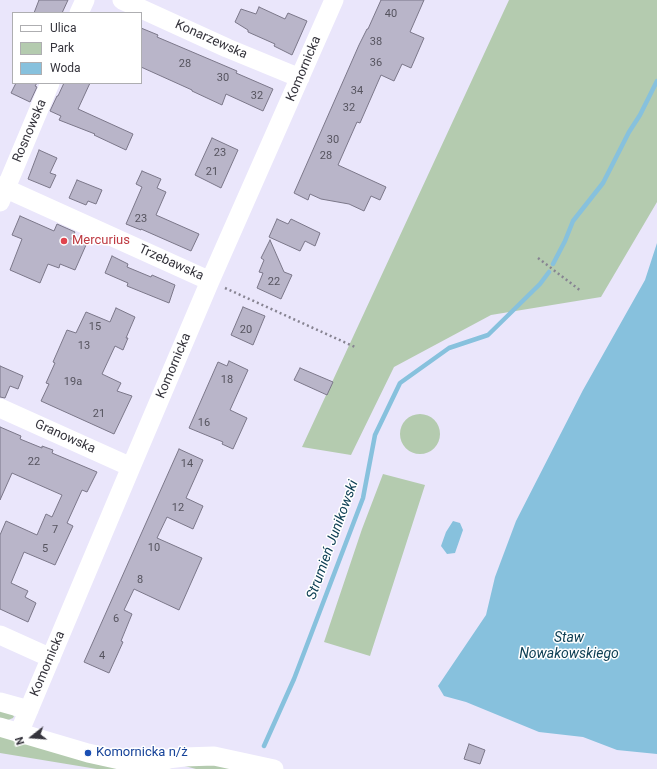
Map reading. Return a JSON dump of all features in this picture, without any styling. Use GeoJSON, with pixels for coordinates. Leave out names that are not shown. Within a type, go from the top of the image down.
{"type":"FeatureCollection","features":[{"type":"Feature","properties":{"kind":"street"},"geometry":{"type":"LineString","coordinates":[[80,12],[85,0]]}},
{"type":"Feature","properties":{"kind":"street","name":"Konarzewska"},"geometry":{"type":"LineString","coordinates":[[122,0],[227,48],[300,78]]}},
{"type":"Feature","properties":{"kind":"street","name":"Komornicka"},"geometry":{"type":"LineString","coordinates":[[19,733],[210,281],[334,0]]}},
{"type":"Feature","properties":{"kind":"street","name":"Rosnowska"},"geometry":{"type":"LineString","coordinates":[[2,192],[50,84]]}},
{"type":"Feature","properties":{"kind":"street","name":"Trzebawska"},"geometry":{"type":"LineString","coordinates":[[2,192],[210,281]]}},
{"type":"Feature","properties":{"kind":"street","name":"Granowska"},"geometry":{"type":"LineString","coordinates":[[0,408],[131,467]]}},
{"type":"Feature","properties":{"kind":"street"},"geometry":{"type":"LineString","coordinates":[[0,634],[51,658]]}},
{"type":"Feature","properties":{"kind":"street"},"geometry":{"type":"LineString","coordinates":[[0,702],[29,710]]}},
{"type":"Feature","properties":{"kind":"street"},"geometry":{"type":"LineString","coordinates":[[0,728],[88,752],[161,769]]}},
{"type":"Feature","properties":{"kind":"street"},"geometry":{"type":"LineString","coordinates":[[133,762],[155,761],[184,756],[214,756],[274,769]]}},
{"type":"Feature","properties":{"kind":"path"},"geometry":{"type":"LineString","coordinates":[[538,258],[581,291]]}},
{"type":"Feature","properties":{"kind":"path"},"geometry":{"type":"LineString","coordinates":[[210,281],[355,347]]}},
{"type":"Feature","properties":{"kind":"green space"},"geometry":{"type":"Polygon","coordinates":[[[509,0],[657,0],[657,202],[601,297],[491,315],[394,367],[351,455],[302,447],[509,0]]]}},
{"type":"Feature","properties":{"kind":"green space"},"geometry":{"type":"Polygon","coordinates":[[[420,414],[428,416],[434,420],[438,426],[440,434],[438,442],[434,448],[428,452],[420,454],[412,452],[406,448],[402,442],[400,434],[402,426],[406,420],[412,416],[420,414]]]}},
{"type":"Feature","properties":{"kind":"green space"},"geometry":{"type":"Polygon","coordinates":[[[383,474],[425,485],[370,656],[324,642],[362,529],[383,474]]]}},
{"type":"Feature","properties":{"kind":"green space"},"geometry":{"type":"Polygon","coordinates":[[[0,706],[14,716],[13,718],[8,720],[0,719],[0,706]]]}},
{"type":"Feature","properties":{"kind":"green space"},"geometry":{"type":"Polygon","coordinates":[[[0,735],[122,769],[97,769],[0,753],[0,735]]]}},
{"type":"Feature","properties":{"kind":"green space"},"geometry":{"type":"Polygon","coordinates":[[[181,762],[255,769],[196,769],[181,765],[181,762]]]}},
{"type":"Feature","properties":{"kind":"water","name":"Staw Nowakowskiego"},"geometry":{"type":"Polygon","coordinates":[[[657,243],[657,754],[617,750],[583,737],[539,732],[466,702],[444,696],[438,686],[486,615],[495,577],[516,521],[583,390],[645,280],[657,243]]]}},
{"type":"Feature","properties":{"kind":"water"},"geometry":{"type":"Polygon","coordinates":[[[453,521],[460,523],[463,530],[455,553],[447,554],[441,546],[446,532],[453,521]]]}},
{"type":"Feature","properties":{"kind":"building"},"geometry":{"type":"Polygon","coordinates":[[[39,0],[68,0],[62,12],[34,12],[39,0]]]}},
{"type":"Feature","properties":{"kind":"building"},"geometry":{"type":"Polygon","coordinates":[[[381,0],[424,0],[410,32],[424,38],[411,68],[402,64],[394,81],[381,75],[360,123],[357,122],[338,165],[386,187],[380,200],[371,196],[364,211],[349,204],[321,199],[310,194],[308,200],[294,193],[359,45],[381,0]]]}},
{"type":"Feature","properties":{"kind":"building"},"geometry":{"type":"Polygon","coordinates":[[[259,7],[285,19],[288,13],[307,21],[292,55],[274,46],[275,44],[248,32],[248,30],[235,22],[241,9],[256,14],[259,7]]]}},
{"type":"Feature","properties":{"kind":"building"},"geometry":{"type":"Polygon","coordinates":[[[142,28],[158,35],[157,37],[237,71],[236,73],[273,89],[263,111],[226,94],[222,105],[142,67],[142,28]]]}},
{"type":"Feature","properties":{"kind":"building"},"geometry":{"type":"Polygon","coordinates":[[[16,84],[36,84],[35,86],[37,87],[30,102],[11,93],[16,84]]]}},
{"type":"Feature","properties":{"kind":"building"},"geometry":{"type":"Polygon","coordinates":[[[64,84],[90,84],[78,109],[133,134],[126,150],[94,135],[95,134],[59,120],[61,116],[50,111],[64,84]]]}},
{"type":"Feature","properties":{"kind":"building"},"geometry":{"type":"Polygon","coordinates":[[[212,138],[238,150],[221,188],[195,175],[212,138]]]}},
{"type":"Feature","properties":{"kind":"building"},"geometry":{"type":"Polygon","coordinates":[[[39,150],[57,158],[50,173],[56,175],[50,188],[28,179],[39,150]]]}},
{"type":"Feature","properties":{"kind":"building"},"geometry":{"type":"Polygon","coordinates":[[[142,171],[161,179],[157,188],[166,192],[156,215],[199,234],[191,251],[126,224],[142,187],[136,184],[142,171]]]}},
{"type":"Feature","properties":{"kind":"building"},"geometry":{"type":"Polygon","coordinates":[[[77,180],[102,190],[96,204],[88,201],[86,205],[69,198],[77,180]]]}},
{"type":"Feature","properties":{"kind":"building"},"geometry":{"type":"Polygon","coordinates":[[[20,216],[54,231],[57,224],[75,232],[71,239],[86,245],[75,270],[60,264],[59,268],[48,264],[40,283],[10,270],[22,239],[12,235],[20,216]]]}},
{"type":"Feature","properties":{"kind":"building"},"geometry":{"type":"Polygon","coordinates":[[[277,219],[288,224],[291,219],[320,233],[315,246],[305,241],[300,251],[269,237],[277,219]]]}},
{"type":"Feature","properties":{"kind":"building"},"geometry":{"type":"Polygon","coordinates":[[[270,240],[284,272],[292,275],[281,299],[257,288],[263,273],[259,272],[264,260],[261,258],[270,240]]]}},
{"type":"Feature","properties":{"kind":"building"},"geometry":{"type":"Polygon","coordinates":[[[112,256],[128,264],[127,267],[151,277],[152,275],[175,285],[169,303],[127,286],[128,283],[105,273],[112,256]]]}},
{"type":"Feature","properties":{"kind":"building"},"geometry":{"type":"Polygon","coordinates":[[[243,307],[265,316],[253,345],[231,335],[243,307]]]}},
{"type":"Feature","properties":{"kind":"building"},"geometry":{"type":"Polygon","coordinates":[[[116,308],[135,317],[126,338],[128,338],[123,350],[115,346],[102,374],[121,383],[117,391],[132,396],[114,434],[41,401],[49,384],[46,383],[55,363],[53,362],[67,330],[76,333],[86,312],[110,322],[116,308]]]}},
{"type":"Feature","properties":{"kind":"building"},"geometry":{"type":"Polygon","coordinates":[[[229,361],[248,370],[230,410],[247,418],[233,449],[222,444],[223,442],[189,428],[218,362],[227,366],[229,361]]]}},
{"type":"Feature","properties":{"kind":"building"},"geometry":{"type":"Polygon","coordinates":[[[0,366],[23,376],[18,389],[10,386],[5,398],[0,397],[0,366]]]}},
{"type":"Feature","properties":{"kind":"building"},"geometry":{"type":"Polygon","coordinates":[[[300,368],[333,382],[327,395],[294,380],[300,368]]]}},
{"type":"Feature","properties":{"kind":"building"},"geometry":{"type":"Polygon","coordinates":[[[0,427],[21,436],[20,439],[42,448],[42,446],[53,450],[52,453],[97,472],[87,492],[82,490],[67,523],[73,526],[55,565],[24,552],[11,583],[28,591],[25,597],[36,603],[28,622],[0,609],[0,535],[6,521],[37,535],[46,514],[52,517],[62,495],[12,473],[0,500],[0,427]]]}},
{"type":"Feature","properties":{"kind":"building"},"geometry":{"type":"Polygon","coordinates":[[[179,449],[203,460],[186,498],[203,506],[193,529],[167,517],[157,538],[202,558],[179,610],[134,589],[124,610],[132,614],[121,641],[123,642],[109,673],[84,662],[179,449]]]}},
{"type":"Feature","properties":{"kind":"building"},"geometry":{"type":"Polygon","coordinates":[[[469,744],[485,750],[480,764],[464,759],[469,744]]]}},
{"type":"Feature","properties":{"kind":"waterway","name":"Strumień Junikowski"},"geometry":{"type":"LineString","coordinates":[[553,264],[573,221],[603,183],[657,81]]}},
{"type":"Feature","properties":{"kind":"waterway","name":"Strumień Junikowski"},"geometry":{"type":"LineString","coordinates":[[264,746],[294,679],[363,498],[375,435],[400,383],[449,348],[488,335],[540,284],[549,272]]}},
{"type":"Feature","properties":{"kind":"place","name":"Mercurius"},"geometry":{"type":"Point","coordinates":[64,241]}},
{"type":"Feature","properties":{"kind":"place","name":"Komornicka n/ż"},"geometry":{"type":"Point","coordinates":[88,753]}}]}
